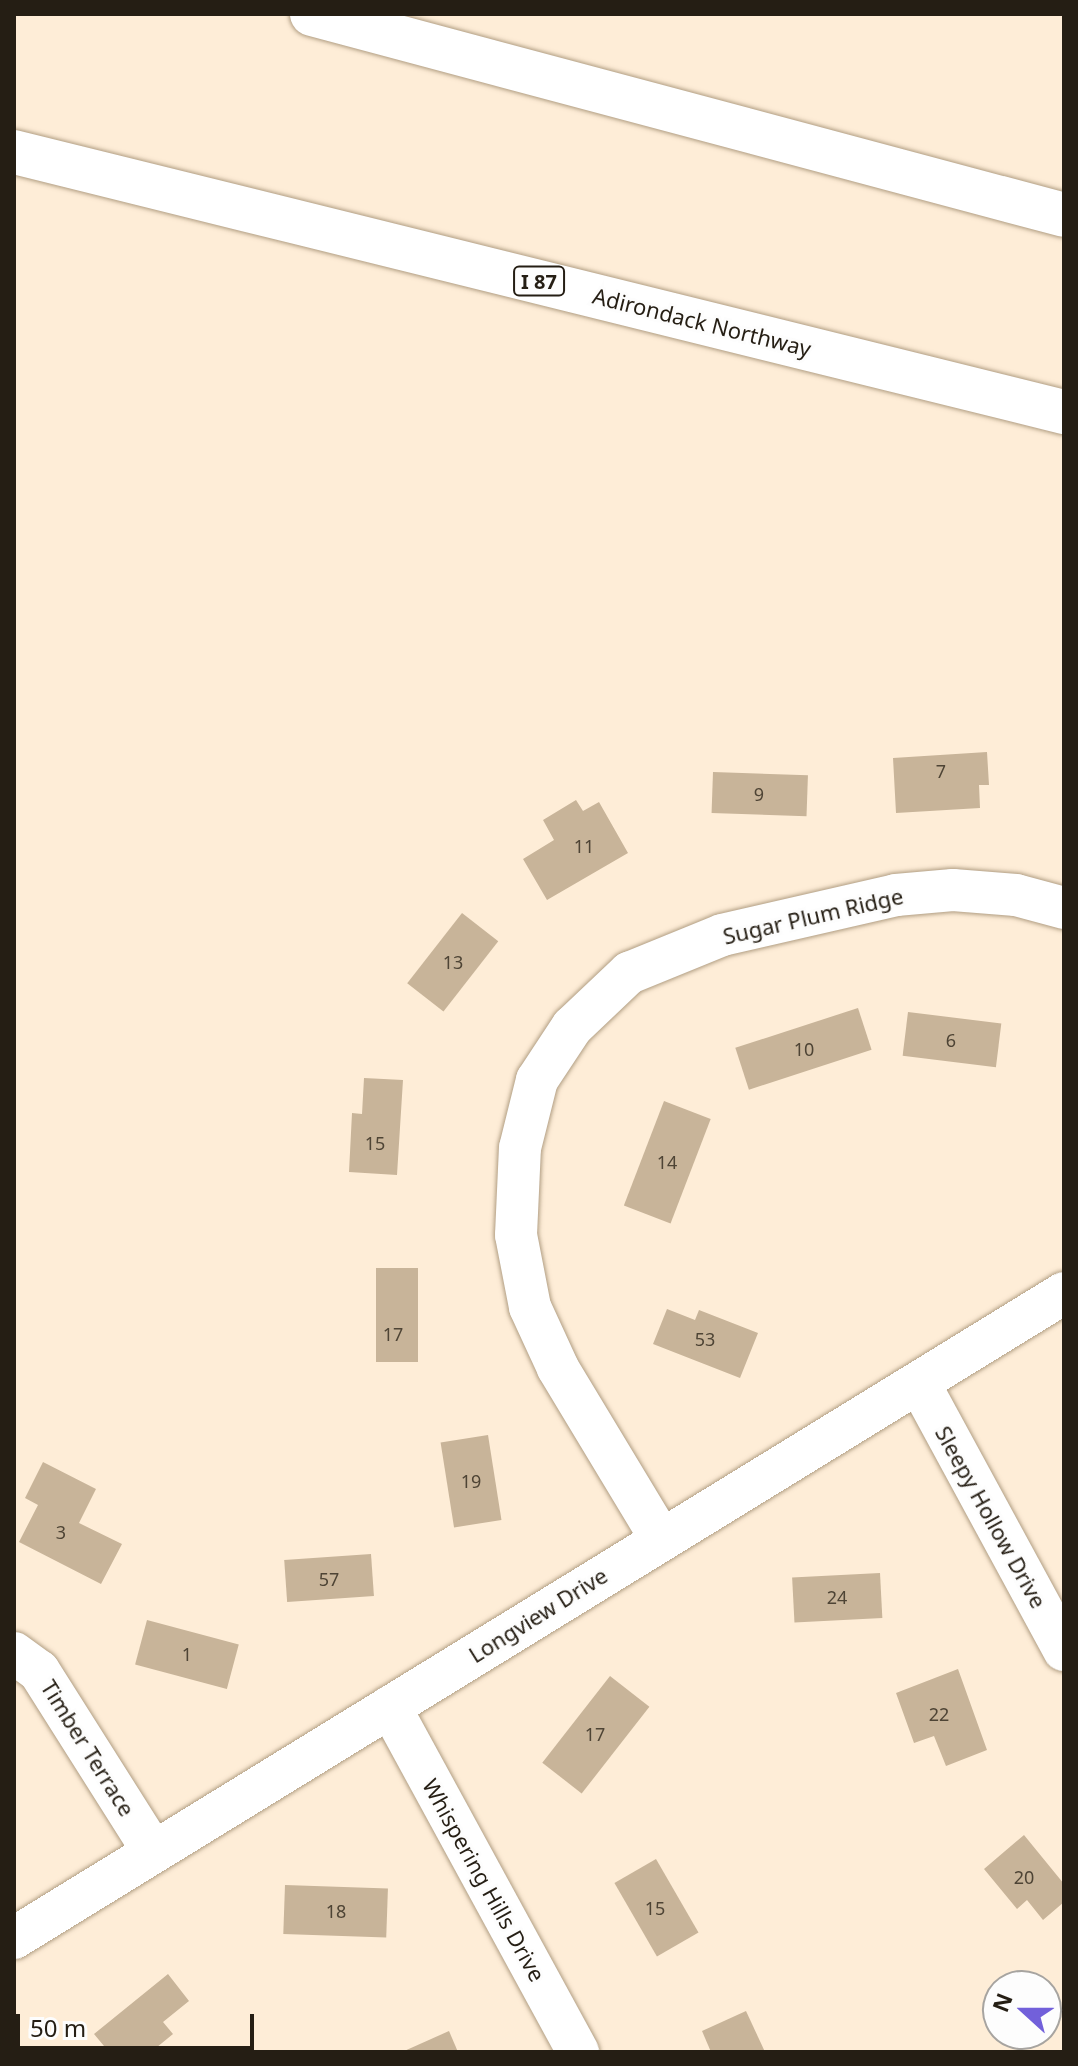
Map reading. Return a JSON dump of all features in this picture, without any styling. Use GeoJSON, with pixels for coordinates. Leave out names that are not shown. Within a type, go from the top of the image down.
{"type":"FeatureCollection","features":[{"type":"Feature","properties":{"kind":"highway"},"geometry":{"type":"LineString","coordinates":[[312,14],[1064,215]]}},
{"type":"Feature","properties":{"kind":"highway","name":"Adirondack Northway"},"geometry":{"type":"LineString","coordinates":[[14,152],[1064,412]]}},
{"type":"Feature","properties":{"kind":"street","name":"Sugar Plum Ridge"},"geometry":{"type":"LineString","coordinates":[[661,1539],[558,1368],[530,1307],[516,1235],[520,1148],[537,1080],[572,1027],[629,973],[722,935],[896,895],[953,890],[1016,895],[1064,908]]}},
{"type":"Feature","properties":{"kind":"street","name":"Longview Drive"},"geometry":{"type":"LineString","coordinates":[[14,1938],[1064,1293]]}},
{"type":"Feature","properties":{"kind":"street","name":"Sleepy Hollow Drive"},"geometry":{"type":"LineString","coordinates":[[919,1383],[1064,1650]]}},
{"type":"Feature","properties":{"kind":"street","name":"Timber Terrace"},"geometry":{"type":"LineString","coordinates":[[14,1653],[39,1671],[153,1851]]}},
{"type":"Feature","properties":{"kind":"street","name":"Whispering Hills Drive"},"geometry":{"type":"LineString","coordinates":[[390,1707],[578,2052]]}},
{"type":"Feature","properties":{"kind":"building"},"geometry":{"type":"Polygon","coordinates":[[[987,752],[989,785],[979,785],[980,808],[896,813],[893,758],[987,752]]]}},
{"type":"Feature","properties":{"kind":"building"},"geometry":{"type":"Polygon","coordinates":[[[713,772],[808,775],[807,816],[712,813],[713,772]]]}},
{"type":"Feature","properties":{"kind":"building"},"geometry":{"type":"Polygon","coordinates":[[[576,800],[583,811],[599,802],[628,853],[547,900],[523,859],[554,840],[543,820],[576,800]]]}},
{"type":"Feature","properties":{"kind":"building"},"geometry":{"type":"Polygon","coordinates":[[[462,913],[498,941],[443,1011],[407,983],[462,913]]]}},
{"type":"Feature","properties":{"kind":"building"},"geometry":{"type":"Polygon","coordinates":[[[858,1008],[872,1050],[749,1090],[735,1048],[858,1008]]]}},
{"type":"Feature","properties":{"kind":"building"},"geometry":{"type":"Polygon","coordinates":[[[908,1012],[1001,1023],[996,1067],[903,1056],[908,1012]]]}},
{"type":"Feature","properties":{"kind":"building"},"geometry":{"type":"Polygon","coordinates":[[[364,1078],[403,1080],[397,1175],[349,1172],[352,1113],[362,1114],[364,1078]]]}},
{"type":"Feature","properties":{"kind":"building"},"geometry":{"type":"Polygon","coordinates":[[[664,1101],[711,1119],[671,1223],[624,1206],[664,1101]]]}},
{"type":"Feature","properties":{"kind":"building"},"geometry":{"type":"Polygon","coordinates":[[[376,1268],[418,1268],[418,1362],[376,1362],[376,1268]]]}},
{"type":"Feature","properties":{"kind":"building"},"geometry":{"type":"Polygon","coordinates":[[[667,1309],[695,1320],[699,1310],[758,1333],[740,1378],[653,1344],[667,1309]]]}},
{"type":"Feature","properties":{"kind":"building"},"geometry":{"type":"Polygon","coordinates":[[[488,1435],[501,1520],[454,1527],[441,1443],[488,1435]]]}},
{"type":"Feature","properties":{"kind":"building"},"geometry":{"type":"Polygon","coordinates":[[[43,1462],[96,1489],[79,1523],[122,1544],[101,1584],[19,1542],[38,1505],[25,1498],[43,1462]]]}},
{"type":"Feature","properties":{"kind":"building"},"geometry":{"type":"Polygon","coordinates":[[[371,1554],[374,1596],[287,1602],[284,1560],[371,1554]]]}},
{"type":"Feature","properties":{"kind":"building"},"geometry":{"type":"Polygon","coordinates":[[[880,1573],[882,1618],[794,1623],[792,1578],[880,1573]]]}},
{"type":"Feature","properties":{"kind":"building"},"geometry":{"type":"Polygon","coordinates":[[[147,1620],[239,1645],[227,1689],[135,1664],[147,1620]]]}},
{"type":"Feature","properties":{"kind":"building"},"geometry":{"type":"Polygon","coordinates":[[[958,1669],[987,1750],[946,1766],[934,1736],[914,1743],[896,1693],[958,1669]]]}},
{"type":"Feature","properties":{"kind":"building"},"geometry":{"type":"Polygon","coordinates":[[[610,1676],[649,1707],[582,1793],[542,1763],[610,1676]]]}},
{"type":"Feature","properties":{"kind":"building"},"geometry":{"type":"Polygon","coordinates":[[[1024,1835],[1064,1884],[1064,1902],[1043,1920],[1027,1900],[1017,1909],[984,1869],[1024,1835]]]}},
{"type":"Feature","properties":{"kind":"building"},"geometry":{"type":"Polygon","coordinates":[[[656,1859],[698,1933],[657,1957],[614,1883],[656,1859]]]}},
{"type":"Feature","properties":{"kind":"building"},"geometry":{"type":"Polygon","coordinates":[[[285,1885],[388,1889],[386,1938],[283,1934],[285,1885]]]}},
{"type":"Feature","properties":{"kind":"building"},"geometry":{"type":"Polygon","coordinates":[[[168,1974],[189,2001],[163,2022],[173,2034],[151,2052],[109,2052],[94,2034],[168,1974]]]}},
{"type":"Feature","properties":{"kind":"building"},"geometry":{"type":"Polygon","coordinates":[[[746,2011],[765,2052],[711,2052],[702,2031],[746,2011]]]}},
{"type":"Feature","properties":{"kind":"building"},"geometry":{"type":"Polygon","coordinates":[[[449,2031],[458,2052],[402,2052],[449,2031]]]}}]}
